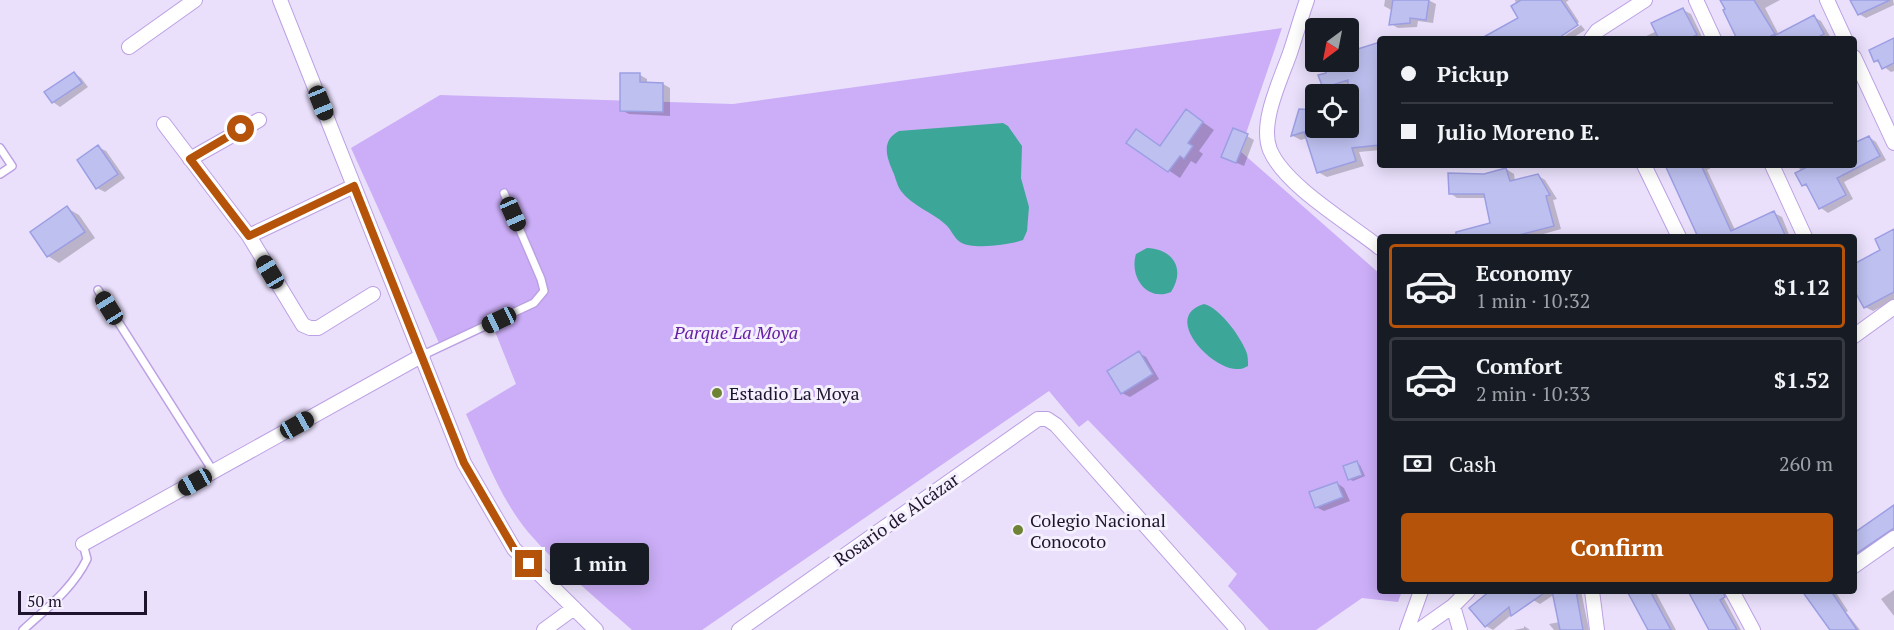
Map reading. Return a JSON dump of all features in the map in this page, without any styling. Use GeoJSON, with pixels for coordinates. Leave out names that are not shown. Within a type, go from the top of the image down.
{"type":"FeatureCollection","features":[{"type":"Feature","properties":{"kind":"street"},"geometry":{"type":"LineString","coordinates":[[129,47],[195,0]]}},
{"type":"Feature","properties":{"kind":"street"},"geometry":{"type":"LineString","coordinates":[[280,0],[464,463],[514,549],[596,630]]}},
{"type":"Feature","properties":{"kind":"street"},"geometry":{"type":"LineString","coordinates":[[1307,0],[1291,52],[1280,78],[1267,126],[1269,149],[1279,165],[1293,180],[1377,246]]}},
{"type":"Feature","properties":{"kind":"street"},"geometry":{"type":"LineString","coordinates":[[1593,36],[1597,31],[1645,0]]}},
{"type":"Feature","properties":{"kind":"street"},"geometry":{"type":"LineString","coordinates":[[1696,0],[1713,36]]}},
{"type":"Feature","properties":{"kind":"street"},"geometry":{"type":"LineString","coordinates":[[1827,0],[1844,36]]}},
{"type":"Feature","properties":{"kind":"street"},"geometry":{"type":"LineString","coordinates":[[1857,63],[1894,143]]}},
{"type":"Feature","properties":{"kind":"street"},"geometry":{"type":"LineString","coordinates":[[190,159],[258,120]]}},
{"type":"Feature","properties":{"kind":"street"},"geometry":{"type":"LineString","coordinates":[[164,124],[249,236],[303,325],[310,328],[318,327],[373,294]]}},
{"type":"Feature","properties":{"kind":"street"},"geometry":{"type":"LineString","coordinates":[[1645,168],[1678,234]]}},
{"type":"Feature","properties":{"kind":"street"},"geometry":{"type":"LineString","coordinates":[[1773,168],[1804,234]]}},
{"type":"Feature","properties":{"kind":"street"},"geometry":{"type":"LineString","coordinates":[[249,236],[354,186]]}},
{"type":"Feature","properties":{"kind":"street"},"geometry":{"type":"LineString","coordinates":[[1857,334],[1894,307]]}},
{"type":"Feature","properties":{"kind":"street"},"geometry":{"type":"LineString","coordinates":[[83,543],[423,355]]}},
{"type":"Feature","properties":{"kind":"street","name":"Rosario de Alcázar"},"geometry":{"type":"LineString","coordinates":[[739,630],[1038,419],[1047,419],[1056,425],[1238,630]]}},
{"type":"Feature","properties":{"kind":"street"},"geometry":{"type":"LineString","coordinates":[[1857,564],[1894,538]]}},
{"type":"Feature","properties":{"kind":"street"},"geometry":{"type":"LineString","coordinates":[[1407,630],[1420,594]]}},
{"type":"Feature","properties":{"kind":"street"},"geometry":{"type":"LineString","coordinates":[[1419,630],[1453,606],[1465,594]]}},
{"type":"Feature","properties":{"kind":"street"},"geometry":{"type":"LineString","coordinates":[[1592,594],[1597,630]]}},
{"type":"Feature","properties":{"kind":"street"},"geometry":{"type":"LineString","coordinates":[[1734,594],[1753,630]]}},
{"type":"Feature","properties":{"kind":"street"},"geometry":{"type":"LineString","coordinates":[[1453,606],[1460,630]]}},
{"type":"Feature","properties":{"kind":"street"},"geometry":{"type":"LineString","coordinates":[[544,630],[574,608]]}},
{"type":"Feature","properties":{"kind":"lane"},"geometry":{"type":"LineString","coordinates":[[0,148],[12,166],[0,174]]}},
{"type":"Feature","properties":{"kind":"lane"},"geometry":{"type":"LineString","coordinates":[[423,355],[534,303],[544,291],[504,193]]}},
{"type":"Feature","properties":{"kind":"lane"},"geometry":{"type":"LineString","coordinates":[[98,290],[213,471]]}},
{"type":"Feature","properties":{"kind":"lane"},"geometry":{"type":"LineString","coordinates":[[23,630],[62,595],[80,573],[87,559],[83,543]]}},
{"type":"Feature","properties":{"kind":"green space","name":"Parque La Moya"},"geometry":{"type":"Polygon","coordinates":[[[1282,28],[1240,151],[1377,271],[1377,594],[1401,594],[1398,602],[1362,598],[1316,630],[1269,630],[1228,586],[1237,574],[1088,420],[1079,427],[1049,391],[702,630],[632,630],[552,558],[528,532],[509,505],[466,414],[516,384],[492,324],[439,343],[351,148],[440,95],[733,104],[1282,28]]]}},
{"type":"Feature","properties":{"kind":"shaded area"},"geometry":{"type":"Polygon","coordinates":[[[1003,123],[1008,126],[1022,146],[1021,178],[1029,207],[1027,231],[1023,240],[1009,244],[973,246],[960,242],[945,224],[911,201],[901,191],[889,162],[887,145],[893,135],[899,131],[1003,123]]]}},
{"type":"Feature","properties":{"kind":"shaded area"},"geometry":{"type":"Polygon","coordinates":[[[1147,248],[1164,252],[1174,262],[1177,276],[1171,292],[1154,294],[1138,279],[1135,271],[1136,254],[1147,248]]]}},
{"type":"Feature","properties":{"kind":"shaded area"},"geometry":{"type":"Polygon","coordinates":[[[1204,304],[1223,317],[1234,331],[1247,353],[1248,366],[1240,369],[1229,368],[1205,353],[1196,342],[1189,331],[1187,320],[1192,311],[1204,304]]]}},
{"type":"Feature","properties":{"kind":"building"},"geometry":{"type":"Polygon","coordinates":[[[1393,0],[1429,0],[1426,20],[1410,18],[1410,23],[1389,25],[1393,0]]]}},
{"type":"Feature","properties":{"kind":"building"},"geometry":{"type":"Polygon","coordinates":[[[1521,0],[1561,0],[1578,25],[1562,36],[1485,36],[1518,18],[1511,6],[1521,0]]]}},
{"type":"Feature","properties":{"kind":"building"},"geometry":{"type":"Polygon","coordinates":[[[1720,0],[1754,0],[1775,34],[1736,36],[1723,10],[1725,9],[1720,0]]]}},
{"type":"Feature","properties":{"kind":"building"},"geometry":{"type":"Polygon","coordinates":[[[1850,0],[1890,0],[1858,15],[1850,0]]]}},
{"type":"Feature","properties":{"kind":"building"},"geometry":{"type":"Polygon","coordinates":[[[1683,8],[1697,35],[1658,36],[1651,23],[1683,8]]]}},
{"type":"Feature","properties":{"kind":"building"},"geometry":{"type":"Polygon","coordinates":[[[1814,15],[1824,34],[1820,36],[1774,36],[1814,15]]]}},
{"type":"Feature","properties":{"kind":"building"},"geometry":{"type":"Polygon","coordinates":[[[1894,38],[1894,63],[1882,69],[1878,60],[1874,62],[1869,50],[1894,38]]]}},
{"type":"Feature","properties":{"kind":"building"},"geometry":{"type":"Polygon","coordinates":[[[1377,43],[1377,145],[1352,148],[1356,161],[1317,173],[1306,138],[1359,138],[1359,84],[1348,84],[1348,80],[1336,84],[1321,84],[1318,75],[1359,72],[1359,49],[1377,43]]]}},
{"type":"Feature","properties":{"kind":"building"},"geometry":{"type":"Polygon","coordinates":[[[74,72],[82,83],[52,103],[44,92],[74,72]]]}},
{"type":"Feature","properties":{"kind":"building"},"geometry":{"type":"Polygon","coordinates":[[[620,73],[640,73],[640,82],[663,83],[663,112],[620,111],[620,73]]]}},
{"type":"Feature","properties":{"kind":"building"},"geometry":{"type":"Polygon","coordinates":[[[1186,109],[1203,122],[1188,143],[1193,146],[1184,159],[1180,156],[1168,172],[1126,143],[1136,129],[1160,146],[1186,109]]]}},
{"type":"Feature","properties":{"kind":"building"},"geometry":{"type":"Polygon","coordinates":[[[1299,109],[1305,109],[1305,135],[1304,132],[1291,136],[1299,109]]]}},
{"type":"Feature","properties":{"kind":"building"},"geometry":{"type":"Polygon","coordinates":[[[1233,128],[1248,134],[1236,163],[1221,157],[1233,128]]]}},
{"type":"Feature","properties":{"kind":"building"},"geometry":{"type":"Polygon","coordinates":[[[1869,136],[1880,156],[1857,168],[1857,142],[1869,136]]]}},
{"type":"Feature","properties":{"kind":"building"},"geometry":{"type":"Polygon","coordinates":[[[98,145],[118,174],[96,189],[77,160],[98,145]]]}},
{"type":"Feature","properties":{"kind":"building"},"geometry":{"type":"Polygon","coordinates":[[[1506,168],[1510,181],[1538,174],[1550,195],[1546,196],[1554,226],[1523,234],[1456,234],[1456,232],[1490,223],[1484,194],[1449,194],[1448,173],[1484,174],[1506,168]]]}},
{"type":"Feature","properties":{"kind":"building"},"geometry":{"type":"Polygon","coordinates":[[[1666,168],[1702,168],[1731,231],[1774,211],[1785,234],[1697,234],[1666,168]]]}},
{"type":"Feature","properties":{"kind":"building"},"geometry":{"type":"Polygon","coordinates":[[[1805,168],[1857,168],[1837,178],[1846,195],[1819,209],[1806,184],[1802,186],[1795,173],[1805,168]]]}},
{"type":"Feature","properties":{"kind":"building"},"geometry":{"type":"Polygon","coordinates":[[[67,206],[85,232],[47,257],[30,232],[67,206]]]}},
{"type":"Feature","properties":{"kind":"building"},"geometry":{"type":"Polygon","coordinates":[[[1894,229],[1894,292],[1864,308],[1857,295],[1857,262],[1880,250],[1875,239],[1894,229]]]}},
{"type":"Feature","properties":{"kind":"building"},"geometry":{"type":"Polygon","coordinates":[[[1139,351],[1153,374],[1121,394],[1107,371],[1139,351]]]}},
{"type":"Feature","properties":{"kind":"building"},"geometry":{"type":"Polygon","coordinates":[[[1357,461],[1362,475],[1348,480],[1343,466],[1357,461]]]}},
{"type":"Feature","properties":{"kind":"building"},"geometry":{"type":"Polygon","coordinates":[[[1337,482],[1343,497],[1315,508],[1309,492],[1337,482]]]}},
{"type":"Feature","properties":{"kind":"building"},"geometry":{"type":"Polygon","coordinates":[[[1894,505],[1894,528],[1857,553],[1857,531],[1894,505]]]}},
{"type":"Feature","properties":{"kind":"building"},"geometry":{"type":"Polygon","coordinates":[[[1486,594],[1543,594],[1511,616],[1509,607],[1485,627],[1469,608],[1486,594]]]}},
{"type":"Feature","properties":{"kind":"building"},"geometry":{"type":"Polygon","coordinates":[[[1553,594],[1577,594],[1583,630],[1560,630],[1553,594]]]}},
{"type":"Feature","properties":{"kind":"building"},"geometry":{"type":"Polygon","coordinates":[[[1629,594],[1652,594],[1671,630],[1648,630],[1629,594]]]}},
{"type":"Feature","properties":{"kind":"building"},"geometry":{"type":"Polygon","coordinates":[[[1690,594],[1724,594],[1725,597],[1720,600],[1737,630],[1709,630],[1690,594]]]}},
{"type":"Feature","properties":{"kind":"building"},"geometry":{"type":"Polygon","coordinates":[[[1804,594],[1833,594],[1857,630],[1830,630],[1804,594]]]}},
{"type":"Feature","properties":{"kind":"place","name":"Estadio La Moya"},"geometry":{"type":"Point","coordinates":[717,393]}},
{"type":"Feature","properties":{"kind":"place","name":"Colegio Nacional Conocoto"},"geometry":{"type":"Point","coordinates":[1018,530]}},
{"type":"Feature","properties":{"kind":"route"},"geometry":{"type":"LineString","coordinates":[[241,129],[190,159],[249,236],[354,186],[464,463],[514,549],[529,564]]}}]}
